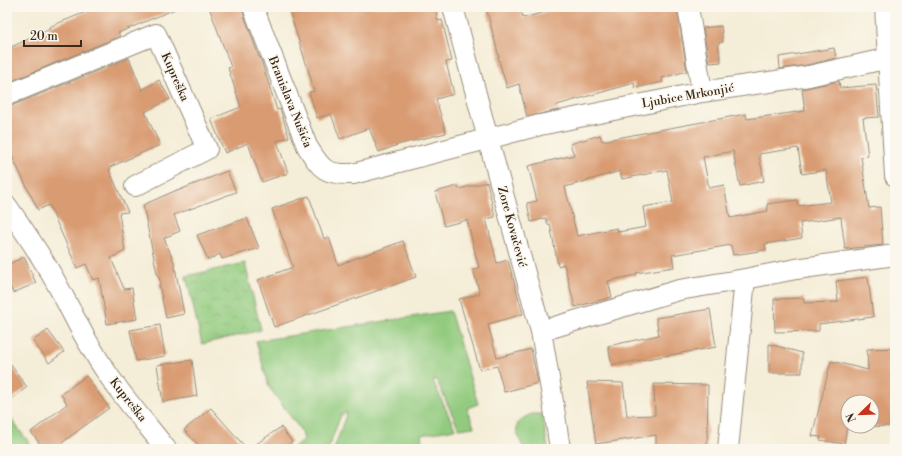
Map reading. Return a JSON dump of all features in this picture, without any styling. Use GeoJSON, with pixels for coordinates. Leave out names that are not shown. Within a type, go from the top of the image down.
{"type":"FeatureCollection","features":[{"type":"Feature","properties":{"kind":"street","name":"Branislava Nušića"},"geometry":{"type":"LineString","coordinates":[[253,7],[307,146],[315,160],[323,169],[332,173],[353,174],[488,139]]}},
{"type":"Feature","properties":{"kind":"street","name":"Zore Kovačević"},"geometry":{"type":"LineString","coordinates":[[453,7],[541,330],[560,449]]}},
{"type":"Feature","properties":{"kind":"street"},"geometry":{"type":"LineString","coordinates":[[688,7],[702,92]]}},
{"type":"Feature","properties":{"kind":"street"},"geometry":{"type":"LineString","coordinates":[[886,7],[895,176]]}},
{"type":"Feature","properties":{"kind":"street","name":"Kupreška"},"geometry":{"type":"LineString","coordinates":[[7,95],[156,34],[207,149],[135,186]]}},
{"type":"Feature","properties":{"kind":"street","name":"Ljubice Mrkonjić"},"geometry":{"type":"LineString","coordinates":[[488,139],[540,125],[702,92],[809,76],[889,58]]}},
{"type":"Feature","properties":{"kind":"street","name":"Kupreška"},"geometry":{"type":"LineString","coordinates":[[7,206],[41,256],[92,351],[111,379],[166,449]]}},
{"type":"Feature","properties":{"kind":"street"},"geometry":{"type":"LineString","coordinates":[[541,330],[679,290],[796,269],[895,255]]}},
{"type":"Feature","properties":{"kind":"street"},"geometry":{"type":"LineString","coordinates":[[728,449],[745,279]]}},
{"type":"Feature","properties":{"kind":"green space"},"geometry":{"type":"Polygon","coordinates":[[[245,263],[261,330],[202,344],[186,276],[245,263]]]}},
{"type":"Feature","properties":{"kind":"green space"},"geometry":{"type":"Polygon","coordinates":[[[450,311],[478,404],[467,408],[474,427],[459,429],[436,379],[433,381],[455,429],[421,435],[423,449],[334,449],[347,412],[341,415],[328,449],[291,449],[304,440],[302,432],[269,387],[256,341],[450,311]]]}},
{"type":"Feature","properties":{"kind":"green space"},"geometry":{"type":"Polygon","coordinates":[[[7,414],[34,449],[7,449],[7,414]]]}},
{"type":"Feature","properties":{"kind":"green space"},"geometry":{"type":"Polygon","coordinates":[[[532,414],[542,414],[548,449],[524,449],[521,443],[517,433],[518,424],[520,420],[532,414]]]}},
{"type":"Feature","properties":{"kind":"building"},"geometry":{"type":"Polygon","coordinates":[[[98,7],[180,7],[118,33],[120,36],[7,83],[7,49],[50,29],[49,27],[98,7]]]}},
{"type":"Feature","properties":{"kind":"building"},"geometry":{"type":"Polygon","coordinates":[[[209,7],[241,7],[260,57],[277,110],[280,109],[289,137],[277,141],[288,173],[262,182],[248,143],[225,153],[211,119],[241,107],[228,68],[231,67],[209,7]]]}},
{"type":"Feature","properties":{"kind":"building"},"geometry":{"type":"Polygon","coordinates":[[[288,7],[435,7],[438,21],[442,20],[452,61],[446,62],[454,94],[436,99],[446,133],[400,144],[379,152],[369,128],[340,139],[331,114],[317,118],[309,92],[314,91],[312,82],[288,7]]]}},
{"type":"Feature","properties":{"kind":"building"},"geometry":{"type":"Polygon","coordinates":[[[486,7],[520,7],[523,18],[564,7],[606,7],[607,12],[632,7],[677,7],[687,71],[662,78],[663,82],[635,88],[634,83],[557,105],[558,110],[527,117],[519,84],[507,88],[486,7]]]}},
{"type":"Feature","properties":{"kind":"building"},"geometry":{"type":"Polygon","coordinates":[[[721,26],[723,42],[718,43],[721,62],[709,63],[703,28],[721,26]]]}},
{"type":"Feature","properties":{"kind":"building"},"geometry":{"type":"Polygon","coordinates":[[[834,48],[836,58],[807,65],[780,69],[779,57],[834,48]]]}},
{"type":"Feature","properties":{"kind":"building"},"geometry":{"type":"Polygon","coordinates":[[[129,58],[142,90],[159,80],[170,99],[145,112],[160,145],[110,167],[111,169],[109,170],[128,212],[119,213],[125,251],[111,258],[124,289],[132,288],[137,319],[107,324],[99,278],[93,280],[86,264],[77,268],[49,205],[38,210],[7,146],[7,106],[11,106],[129,58]]]}},
{"type":"Feature","properties":{"kind":"building"},"geometry":{"type":"Polygon","coordinates":[[[839,81],[840,88],[876,85],[879,117],[863,118],[868,156],[861,157],[869,208],[880,207],[883,245],[845,249],[841,217],[800,223],[802,238],[765,244],[766,250],[733,255],[731,245],[672,255],[674,267],[636,273],[636,275],[608,281],[612,297],[575,307],[564,264],[558,266],[550,224],[548,225],[546,218],[531,222],[527,203],[537,201],[528,166],[574,155],[570,144],[600,135],[602,141],[746,114],[747,119],[805,111],[802,89],[839,81]],[[798,148],[759,154],[764,181],[740,186],[733,151],[703,157],[709,188],[724,185],[730,218],[768,211],[767,204],[797,200],[798,206],[831,202],[826,170],[802,174],[798,148]],[[667,170],[622,179],[620,171],[565,187],[577,236],[617,228],[618,232],[646,227],[643,207],[673,202],[667,170]]]}},
{"type":"Feature","properties":{"kind":"building"},"geometry":{"type":"Polygon","coordinates":[[[227,171],[236,192],[174,215],[180,231],[164,238],[174,262],[184,314],[166,318],[159,284],[161,283],[157,273],[143,205],[227,171]]]}},
{"type":"Feature","properties":{"kind":"building"},"geometry":{"type":"Polygon","coordinates":[[[487,182],[495,217],[486,219],[497,263],[508,260],[523,314],[488,324],[497,358],[531,349],[538,383],[504,392],[497,366],[480,370],[459,299],[480,294],[473,269],[479,268],[467,220],[444,226],[435,192],[458,186],[459,189],[487,182]]]}},
{"type":"Feature","properties":{"kind":"building"},"geometry":{"type":"Polygon","coordinates":[[[309,196],[324,239],[329,237],[338,265],[403,241],[416,277],[274,327],[258,280],[293,267],[272,209],[309,196]]]}},
{"type":"Feature","properties":{"kind":"building"},"geometry":{"type":"Polygon","coordinates":[[[247,218],[259,248],[222,259],[220,254],[208,260],[197,235],[247,218]]]}},
{"type":"Feature","properties":{"kind":"building"},"geometry":{"type":"Polygon","coordinates":[[[24,257],[36,283],[13,293],[7,280],[7,265],[24,257]]]}},
{"type":"Feature","properties":{"kind":"building"},"geometry":{"type":"Polygon","coordinates":[[[868,277],[873,317],[819,324],[819,331],[775,332],[774,299],[804,298],[804,303],[838,302],[836,281],[868,277]]]}},
{"type":"Feature","properties":{"kind":"building"},"geometry":{"type":"Polygon","coordinates":[[[710,309],[716,347],[612,365],[608,346],[659,335],[656,318],[710,309]]]}},
{"type":"Feature","properties":{"kind":"building"},"geometry":{"type":"Polygon","coordinates":[[[160,325],[165,356],[136,361],[130,330],[160,325]]]}},
{"type":"Feature","properties":{"kind":"building"},"geometry":{"type":"Polygon","coordinates":[[[48,330],[64,352],[49,363],[33,341],[48,330]]]}},
{"type":"Feature","properties":{"kind":"building"},"geometry":{"type":"Polygon","coordinates":[[[769,344],[802,353],[802,373],[769,373],[769,344]]]}},
{"type":"Feature","properties":{"kind":"building"},"geometry":{"type":"Polygon","coordinates":[[[895,348],[895,379],[893,379],[894,426],[880,426],[880,394],[840,394],[840,434],[846,434],[844,444],[820,440],[821,437],[812,436],[831,361],[868,370],[867,349],[895,348]]]}},
{"type":"Feature","properties":{"kind":"building"},"geometry":{"type":"Polygon","coordinates":[[[7,360],[27,387],[7,403],[7,360]]]}},
{"type":"Feature","properties":{"kind":"building"},"geometry":{"type":"Polygon","coordinates":[[[192,360],[197,396],[163,402],[157,365],[192,360]]]}},
{"type":"Feature","properties":{"kind":"building"},"geometry":{"type":"Polygon","coordinates":[[[86,376],[109,408],[55,449],[44,449],[31,432],[67,404],[61,394],[86,376]]]}},
{"type":"Feature","properties":{"kind":"building"},"geometry":{"type":"Polygon","coordinates":[[[587,382],[623,383],[627,416],[655,415],[654,384],[708,385],[707,449],[656,449],[656,435],[596,444],[587,382]]]}},
{"type":"Feature","properties":{"kind":"building"},"geometry":{"type":"Polygon","coordinates":[[[211,408],[247,449],[202,449],[184,430],[211,408]]]}},
{"type":"Feature","properties":{"kind":"building"},"geometry":{"type":"Polygon","coordinates":[[[281,427],[292,442],[282,449],[249,449],[281,427]]]}}]}
